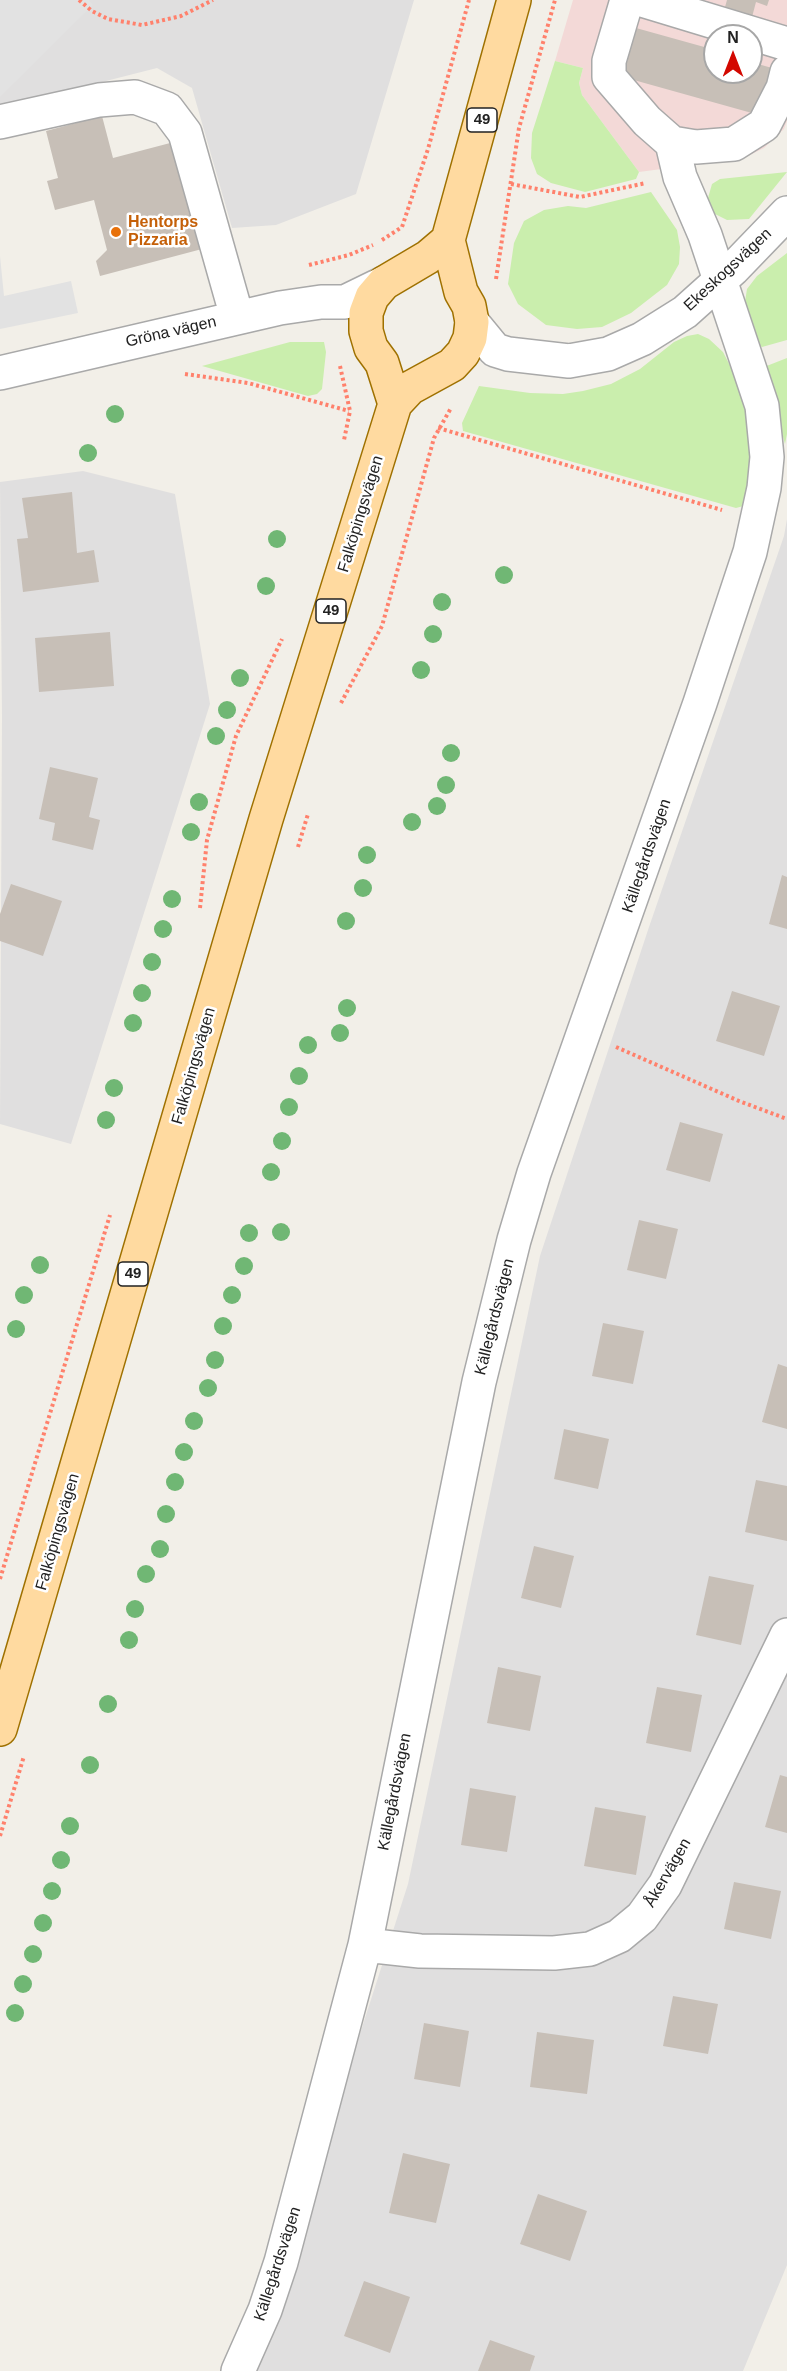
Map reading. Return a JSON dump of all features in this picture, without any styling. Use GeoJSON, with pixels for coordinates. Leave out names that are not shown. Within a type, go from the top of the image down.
{"type":"FeatureCollection","features":[{"type":"Feature","properties":{"kind":"main road","name":"49"},"geometry":{"type":"LineString","coordinates":[[448,240],[514,0]]}},
{"type":"Feature","properties":{"kind":"main road"},"geometry":{"type":"LineString","coordinates":[[448,240],[472,322],[466,345],[444,370],[410,388],[394,404],[382,363],[371,348],[366,331],[366,313],[372,297],[392,279],[428,257],[448,240]]}},
{"type":"Feature","properties":{"kind":"main road"},"geometry":{"type":"LineString","coordinates":[[392,279],[416,270],[434,272],[450,280],[462,292]]}},
{"type":"Feature","properties":{"kind":"main road"},"geometry":{"type":"LineString","coordinates":[[382,363],[398,373],[417,377],[444,370]]}},
{"type":"Feature","properties":{"kind":"main road","name":"Falköpingsvägen"},"geometry":{"type":"LineString","coordinates":[[14,1736],[266,819],[394,404]]}},
{"type":"Feature","properties":{"kind":"street"},"geometry":{"type":"LineString","coordinates":[[627,0],[609,61],[609,77],[647,121],[672,143],[696,147],[734,144],[764,125],[783,88],[787,72]]}},
{"type":"Feature","properties":{"kind":"street"},"geometry":{"type":"LineString","coordinates":[[642,0],[787,44]]}},
{"type":"Feature","properties":{"kind":"street"},"geometry":{"type":"LineString","coordinates":[[0,123],[99,100],[135,97],[167,109],[185,133],[237,317]]}},
{"type":"Feature","properties":{"kind":"street","name":"Källegårdsvägen"},"geometry":{"type":"LineString","coordinates":[[238,2371],[264,2310],[280,2262],[365,1945],[495,1312],[534,1173],[700,703],[750,552],[757,520],[767,457],[762,406],[721,280],[680,177],[672,143]]}},
{"type":"Feature","properties":{"kind":"street","name":"Ekeskogsvägen"},"geometry":{"type":"LineString","coordinates":[[495,350],[527,358],[569,361],[608,354],[642,339],[685,312],[721,280],[787,213]]}},
{"type":"Feature","properties":{"kind":"street"},"geometry":{"type":"LineString","coordinates":[[366,331],[354,311],[345,302],[392,279]]}},
{"type":"Feature","properties":{"kind":"street","name":"Gröna vägen"},"geometry":{"type":"LineString","coordinates":[[0,373],[237,317],[321,302],[345,302]]}},
{"type":"Feature","properties":{"kind":"street"},"geometry":{"type":"LineString","coordinates":[[444,370],[473,355],[495,350],[472,322]]}},
{"type":"Feature","properties":{"kind":"street","name":"Åkervägen"},"geometry":{"type":"LineString","coordinates":[[365,1945],[420,1951],[554,1953],[590,1949],[619,1936],[642,1917],[665,1885],[787,1635]]}},
{"type":"Feature","properties":{"kind":"path"},"geometry":{"type":"LineString","coordinates":[[79,0],[92,11],[108,19],[142,25],[181,16],[213,0]]}},
{"type":"Feature","properties":{"kind":"path"},"geometry":{"type":"LineString","coordinates":[[302,267],[370,247],[402,227],[428,149],[469,0]]}},
{"type":"Feature","properties":{"kind":"path"},"geometry":{"type":"LineString","coordinates":[[501,255],[519,128],[555,0]]}},
{"type":"Feature","properties":{"kind":"path"},"geometry":{"type":"LineString","coordinates":[[511,184],[580,197],[645,183]]}},
{"type":"Feature","properties":{"kind":"path"},"geometry":{"type":"LineString","coordinates":[[185,374],[248,383],[350,411]]}},
{"type":"Feature","properties":{"kind":"path"},"geometry":{"type":"LineString","coordinates":[[340,374],[350,411],[343,444]]}},
{"type":"Feature","properties":{"kind":"path"},"geometry":{"type":"LineString","coordinates":[[338,715],[382,627],[438,428],[453,405]]}},
{"type":"Feature","properties":{"kind":"path"},"geometry":{"type":"LineString","coordinates":[[438,428],[757,520]]}},
{"type":"Feature","properties":{"kind":"path"},"geometry":{"type":"LineString","coordinates":[[199,912],[207,840],[236,736],[284,635]]}},
{"type":"Feature","properties":{"kind":"path"},"geometry":{"type":"LineString","coordinates":[[296,852],[310,806]]}},
{"type":"Feature","properties":{"kind":"path"},"geometry":{"type":"LineString","coordinates":[[585,1033],[739,1101],[787,1119]]}},
{"type":"Feature","properties":{"kind":"path"},"geometry":{"type":"LineString","coordinates":[[0,1579],[112,1209]]}},
{"type":"Feature","properties":{"kind":"path"},"geometry":{"type":"LineString","coordinates":[[0,1836],[14,1736]]}},
{"type":"Feature","properties":{"kind":"shaded area"},"geometry":{"type":"Polygon","coordinates":[[[0,0],[414,0],[356,194],[276,225],[232,228],[192,88],[157,68],[0,108],[0,0]]]}},
{"type":"Feature","properties":{"kind":"shaded area"},"geometry":{"type":"Polygon","coordinates":[[[0,0],[89,0],[93,5],[0,97],[0,0]]]}},
{"type":"Feature","properties":{"kind":"shaded area"},"geometry":{"type":"Polygon","coordinates":[[[573,0],[787,0],[787,121],[784,129],[764,148],[744,158],[639,172],[582,95],[579,83],[583,68],[555,61],[573,0]]]}},
{"type":"Feature","properties":{"kind":"shaded area"},"geometry":{"type":"Polygon","coordinates":[[[0,256],[4,296],[71,281],[78,313],[0,329],[0,256]]]}},
{"type":"Feature","properties":{"kind":"shaded area"},"geometry":{"type":"Polygon","coordinates":[[[83,471],[175,494],[210,704],[71,1144],[0,1124],[2,717],[0,482],[83,471]]]}},
{"type":"Feature","properties":{"kind":"shaded area"},"geometry":{"type":"Polygon","coordinates":[[[787,519],[787,2265],[743,2371],[252,2371],[408,1884],[540,1256],[649,927],[784,536],[787,519]]]}},
{"type":"Feature","properties":{"kind":"green space"},"geometry":{"type":"Polygon","coordinates":[[[555,61],[583,68],[579,83],[582,95],[639,172],[636,179],[585,192],[551,183],[537,174],[531,158],[532,133],[555,61]]]}},
{"type":"Feature","properties":{"kind":"green space"},"geometry":{"type":"Polygon","coordinates":[[[787,172],[749,219],[727,220],[715,214],[706,205],[712,184],[720,179],[787,172]]]}},
{"type":"Feature","properties":{"kind":"green space"},"geometry":{"type":"Polygon","coordinates":[[[651,192],[677,230],[680,247],[679,264],[667,285],[631,313],[602,327],[577,329],[546,325],[518,304],[508,284],[514,243],[524,221],[544,210],[568,206],[586,208],[651,192]]]}},
{"type":"Feature","properties":{"kind":"green space"},"geometry":{"type":"Polygon","coordinates":[[[787,253],[787,340],[762,347],[756,344],[744,308],[747,289],[757,276],[787,253]]]}},
{"type":"Feature","properties":{"kind":"green space"},"geometry":{"type":"Polygon","coordinates":[[[698,334],[709,339],[723,352],[742,389],[752,431],[747,505],[736,508],[463,431],[462,423],[479,386],[530,393],[563,394],[583,391],[611,384],[640,369],[674,342],[698,334]]]}},
{"type":"Feature","properties":{"kind":"green space"},"geometry":{"type":"Polygon","coordinates":[[[290,342],[324,342],[326,352],[322,389],[317,394],[308,396],[202,366],[290,342]]]}},
{"type":"Feature","properties":{"kind":"green space"},"geometry":{"type":"Polygon","coordinates":[[[787,358],[787,434],[785,444],[764,367],[787,358]]]}},
{"type":"Feature","properties":{"kind":"building"},"geometry":{"type":"Polygon","coordinates":[[[727,0],[769,0],[767,6],[756,2],[750,24],[720,24],[727,0]]]}},
{"type":"Feature","properties":{"kind":"building"},"geometry":{"type":"Polygon","coordinates":[[[636,28],[703,47],[703,84],[763,84],[763,65],[772,68],[759,115],[623,77],[636,28]]]}},
{"type":"Feature","properties":{"kind":"building"},"geometry":{"type":"Polygon","coordinates":[[[102,116],[113,158],[174,142],[202,249],[100,276],[96,261],[107,250],[94,200],[55,210],[47,181],[58,178],[46,131],[102,116]]]}},
{"type":"Feature","properties":{"kind":"building"},"geometry":{"type":"Polygon","coordinates":[[[72,492],[77,553],[94,550],[99,582],[23,592],[17,539],[28,538],[22,498],[72,492]]]}},
{"type":"Feature","properties":{"kind":"building"},"geometry":{"type":"Polygon","coordinates":[[[110,632],[114,686],[39,692],[35,638],[110,632]]]}},
{"type":"Feature","properties":{"kind":"building"},"geometry":{"type":"Polygon","coordinates":[[[50,767],[98,778],[89,817],[100,820],[93,850],[52,840],[55,823],[39,819],[50,767]]]}},
{"type":"Feature","properties":{"kind":"building"},"geometry":{"type":"Polygon","coordinates":[[[782,875],[787,877],[787,929],[769,924],[782,875]]]}},
{"type":"Feature","properties":{"kind":"building"},"geometry":{"type":"Polygon","coordinates":[[[11,884],[62,901],[43,956],[0,941],[0,914],[11,884]]]}},
{"type":"Feature","properties":{"kind":"building"},"geometry":{"type":"Polygon","coordinates":[[[732,991],[780,1006],[764,1056],[716,1041],[732,991]]]}},
{"type":"Feature","properties":{"kind":"building"},"geometry":{"type":"Polygon","coordinates":[[[680,1122],[723,1134],[710,1182],[666,1170],[680,1122]]]}},
{"type":"Feature","properties":{"kind":"building"},"geometry":{"type":"Polygon","coordinates":[[[639,1220],[678,1229],[666,1279],[627,1270],[639,1220]]]}},
{"type":"Feature","properties":{"kind":"building"},"geometry":{"type":"Polygon","coordinates":[[[603,1323],[644,1331],[633,1384],[592,1376],[603,1323]]]}},
{"type":"Feature","properties":{"kind":"building"},"geometry":{"type":"Polygon","coordinates":[[[778,1364],[787,1367],[787,1429],[762,1422],[778,1364]]]}},
{"type":"Feature","properties":{"kind":"building"},"geometry":{"type":"Polygon","coordinates":[[[564,1429],[609,1439],[598,1489],[554,1479],[564,1429]]]}},
{"type":"Feature","properties":{"kind":"building"},"geometry":{"type":"Polygon","coordinates":[[[756,1480],[787,1486],[787,1541],[745,1532],[756,1480]]]}},
{"type":"Feature","properties":{"kind":"building"},"geometry":{"type":"Polygon","coordinates":[[[534,1546],[574,1556],[561,1608],[521,1598],[534,1546]]]}},
{"type":"Feature","properties":{"kind":"building"},"geometry":{"type":"Polygon","coordinates":[[[709,1576],[754,1585],[741,1645],[696,1635],[709,1576]]]}},
{"type":"Feature","properties":{"kind":"building"},"geometry":{"type":"Polygon","coordinates":[[[498,1667],[541,1676],[530,1731],[487,1723],[498,1667]]]}},
{"type":"Feature","properties":{"kind":"building"},"geometry":{"type":"Polygon","coordinates":[[[657,1687],[702,1695],[691,1752],[646,1743],[657,1687]]]}},
{"type":"Feature","properties":{"kind":"building"},"geometry":{"type":"Polygon","coordinates":[[[780,1775],[787,1777],[787,1833],[765,1827],[780,1775]]]}},
{"type":"Feature","properties":{"kind":"building"},"geometry":{"type":"Polygon","coordinates":[[[470,1788],[516,1796],[507,1852],[461,1845],[470,1788]]]}},
{"type":"Feature","properties":{"kind":"building"},"geometry":{"type":"Polygon","coordinates":[[[595,1807],[646,1816],[636,1875],[584,1866],[595,1807]]]}},
{"type":"Feature","properties":{"kind":"building"},"geometry":{"type":"Polygon","coordinates":[[[734,1882],[781,1891],[771,1939],[724,1929],[734,1882]]]}},
{"type":"Feature","properties":{"kind":"building"},"geometry":{"type":"Polygon","coordinates":[[[673,1996],[718,2004],[708,2054],[663,2046],[673,1996]]]}},
{"type":"Feature","properties":{"kind":"building"},"geometry":{"type":"Polygon","coordinates":[[[424,2023],[469,2031],[460,2087],[414,2079],[424,2023]]]}},
{"type":"Feature","properties":{"kind":"building"},"geometry":{"type":"Polygon","coordinates":[[[537,2032],[594,2040],[587,2094],[530,2087],[537,2032]]]}},
{"type":"Feature","properties":{"kind":"building"},"geometry":{"type":"Polygon","coordinates":[[[403,2153],[450,2164],[436,2223],[389,2213],[403,2153]]]}},
{"type":"Feature","properties":{"kind":"building"},"geometry":{"type":"Polygon","coordinates":[[[538,2194],[587,2211],[570,2261],[520,2244],[538,2194]]]}},
{"type":"Feature","properties":{"kind":"building"},"geometry":{"type":"Polygon","coordinates":[[[364,2281],[410,2297],[390,2353],[344,2336],[364,2281]]]}},
{"type":"Feature","properties":{"kind":"building"},"geometry":{"type":"Polygon","coordinates":[[[490,2340],[535,2356],[530,2371],[478,2371],[490,2340]]]}},
{"type":"Feature","properties":{"kind":"place","name":"Hentorps Pizzaria"},"geometry":{"type":"Point","coordinates":[116,232]}}]}
